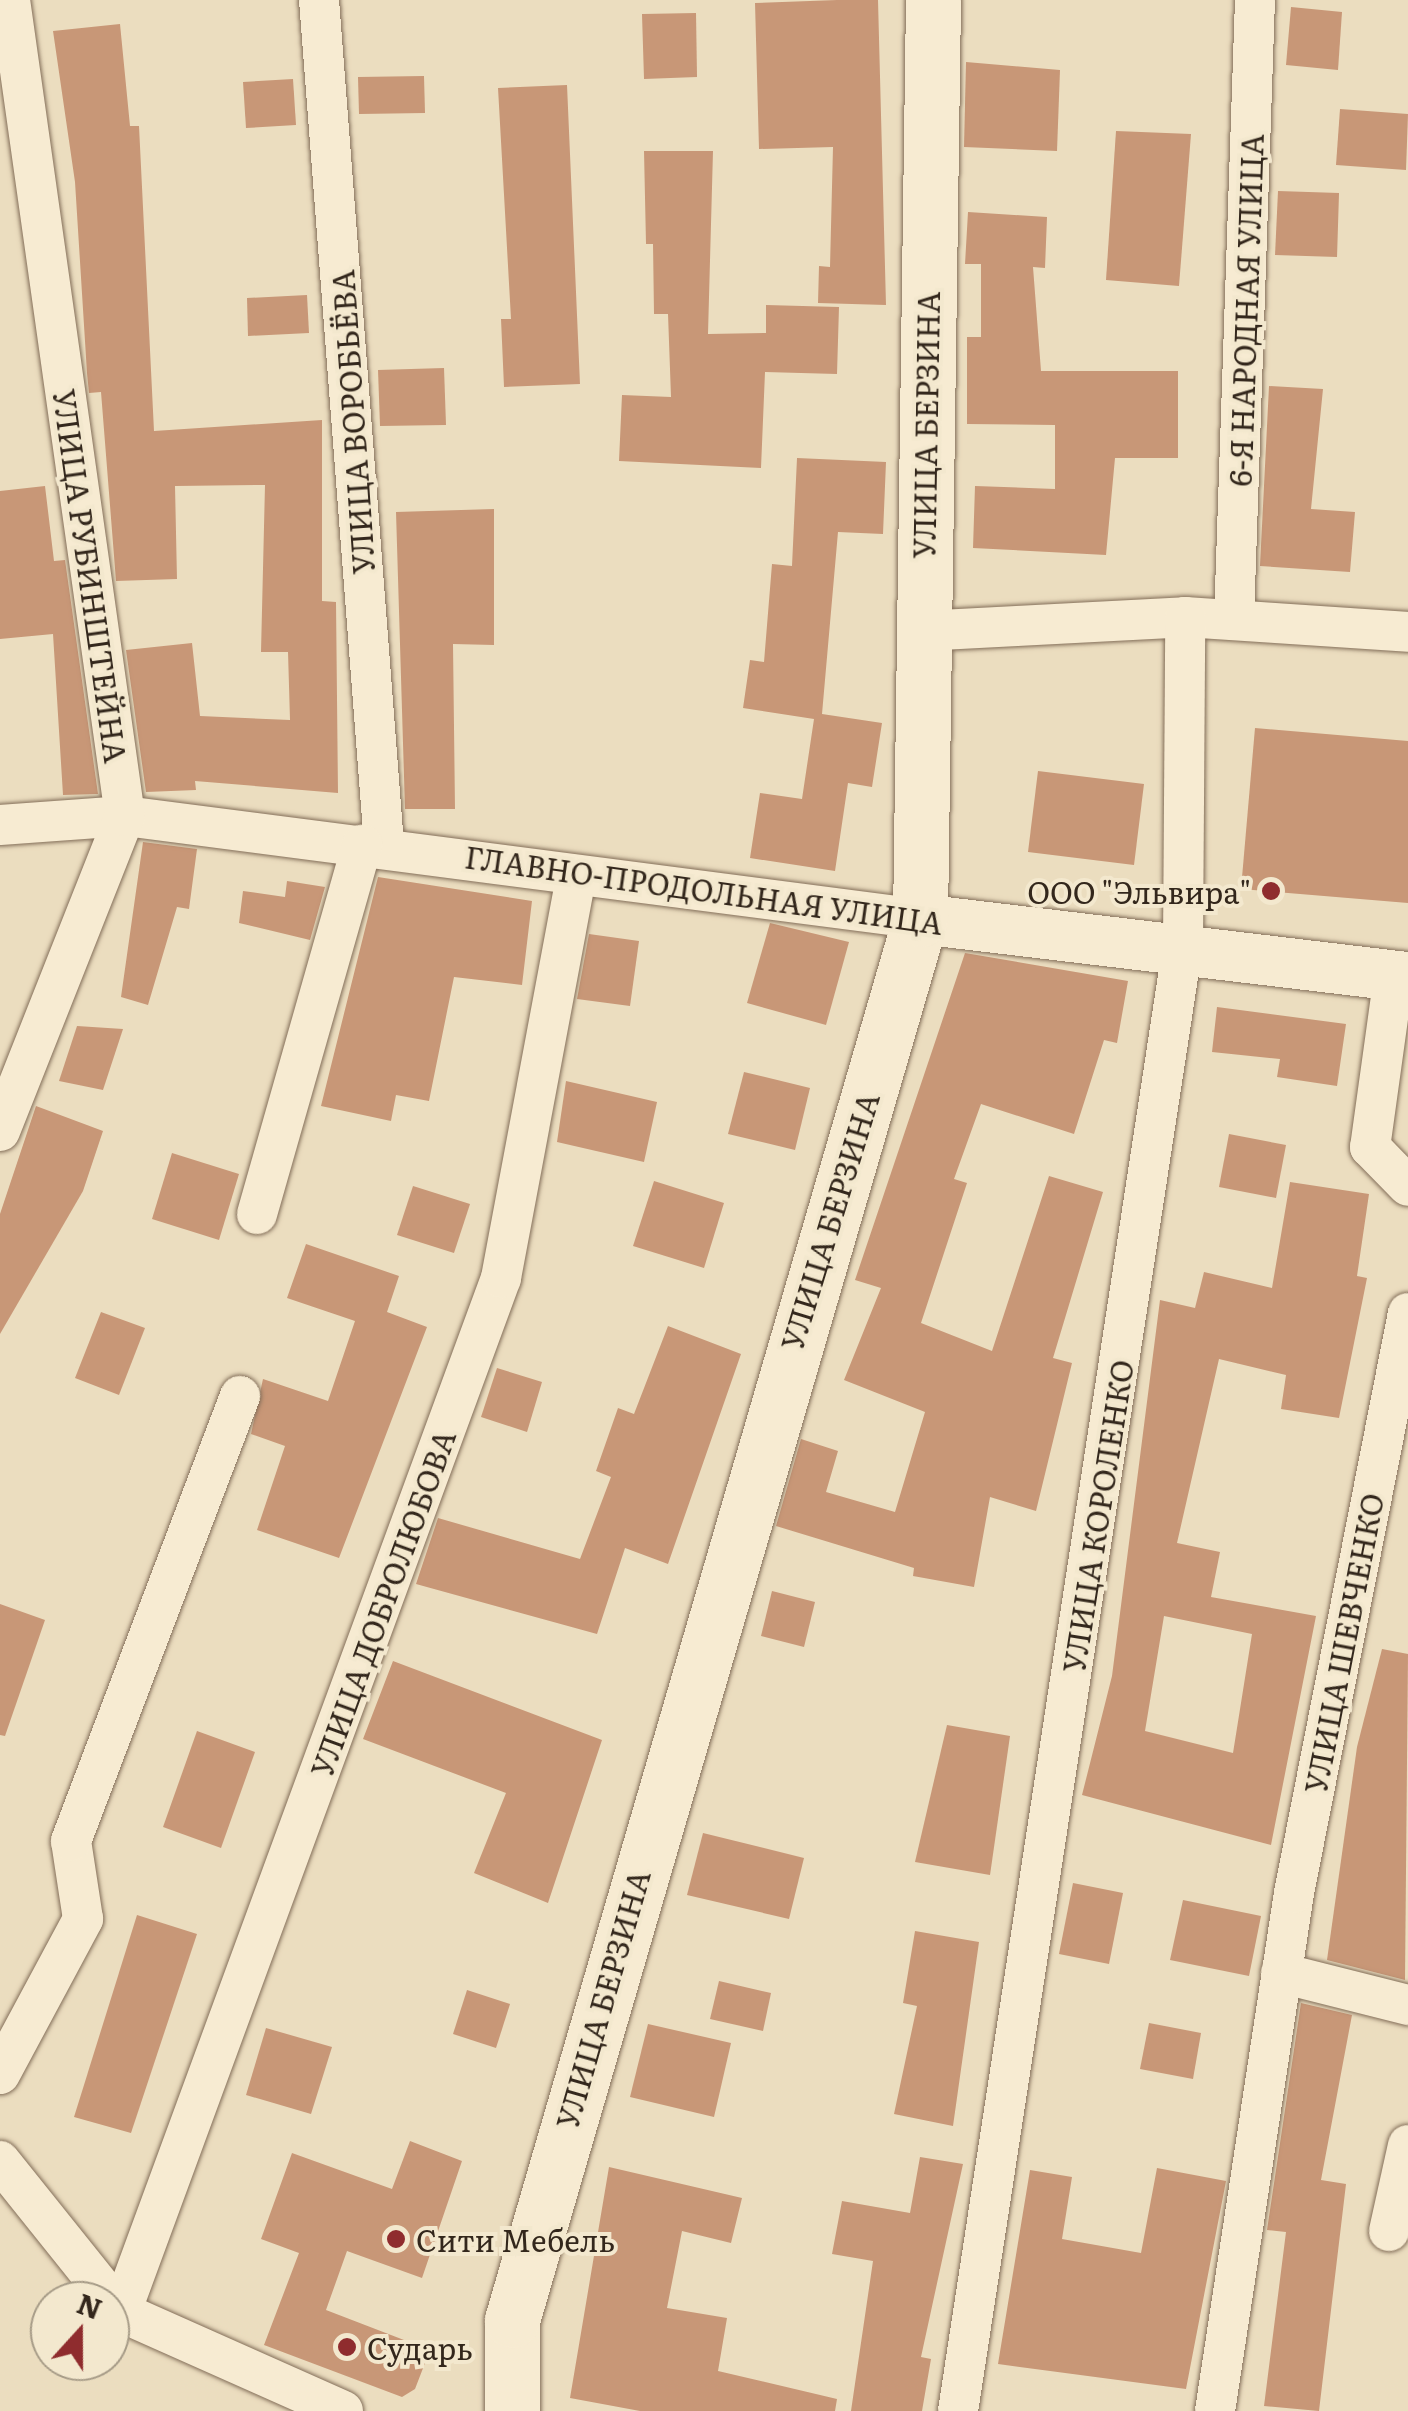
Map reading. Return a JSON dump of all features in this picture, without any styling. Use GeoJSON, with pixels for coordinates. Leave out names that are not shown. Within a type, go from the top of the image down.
{"type":"FeatureCollection","features":[{"type":"Feature","properties":{"kind":"main road","name":"УЛИЦА БЕРЗИНА"},"geometry":{"type":"LineString","coordinates":[[512,2411],[512,2320],[920,920],[921,631],[933,0]]}},
{"type":"Feature","properties":{"kind":"street","name":"УЛИЦА РУБИНШТЕЙНА"},"geometry":{"type":"LineString","coordinates":[[0,1131],[125,816],[10,0]]}},
{"type":"Feature","properties":{"kind":"street","name":"УЛИЦА ВОРОБЬЁВА"},"geometry":{"type":"LineString","coordinates":[[319,0],[373,845]]}},
{"type":"Feature","properties":{"kind":"street","name":"6-Я НАРОДНАЯ УЛИЦА"},"geometry":{"type":"LineString","coordinates":[[1234,620],[1256,0]]}},
{"type":"Feature","properties":{"kind":"street"},"geometry":{"type":"LineString","coordinates":[[921,631],[1185,617],[1408,632]]}},
{"type":"Feature","properties":{"kind":"street","name":"УЛИЦА КОРОЛЕНКО"},"geometry":{"type":"LineString","coordinates":[[958,2411],[1183,944],[1185,617]]}},
{"type":"Feature","properties":{"kind":"street","name":"ГЛАВНО-ПРОДОЛЬНАЯ УЛИЦА"},"geometry":{"type":"LineString","coordinates":[[0,825],[125,816],[373,845],[576,876],[920,920],[1183,944],[1401,976]]}},
{"type":"Feature","properties":{"kind":"street"},"geometry":{"type":"LineString","coordinates":[[257,1214],[373,845]]}},
{"type":"Feature","properties":{"kind":"street","name":"УЛИЦА ДОБРОЛЮБОВА"},"geometry":{"type":"LineString","coordinates":[[130,2288],[502,1278],[576,876]]}},
{"type":"Feature","properties":{"kind":"street"},"geometry":{"type":"LineString","coordinates":[[1401,976],[1370,1148],[1408,1186]]}},
{"type":"Feature","properties":{"kind":"street","name":"УЛИЦА ШЕВЧЕНКО"},"geometry":{"type":"LineString","coordinates":[[1216,2411],[1281,1974],[1408,1312]]}},
{"type":"Feature","properties":{"kind":"street"},"geometry":{"type":"LineString","coordinates":[[0,2074],[83,1918],[72,1841],[240,1396]]}},
{"type":"Feature","properties":{"kind":"street"},"geometry":{"type":"LineString","coordinates":[[1281,1974],[1408,2005]]}},
{"type":"Feature","properties":{"kind":"street"},"geometry":{"type":"LineString","coordinates":[[1389,2231],[1408,2145]]}},
{"type":"Feature","properties":{"kind":"street"},"geometry":{"type":"LineString","coordinates":[[0,2161],[96,2281]]}},
{"type":"Feature","properties":{"kind":"street"},"geometry":{"type":"LineString","coordinates":[[130,2316],[342,2411]]}},
{"type":"Feature","properties":{"kind":"building"},"geometry":{"type":"Polygon","coordinates":[[[878,0],[886,305],[818,303],[819,266],[830,267],[833,147],[759,149],[755,3],[878,0]]]}},
{"type":"Feature","properties":{"kind":"building"},"geometry":{"type":"Polygon","coordinates":[[[1291,7],[1342,12],[1338,70],[1286,65],[1291,7]]]}},
{"type":"Feature","properties":{"kind":"building"},"geometry":{"type":"Polygon","coordinates":[[[696,13],[697,77],[644,79],[642,14],[696,13]]]}},
{"type":"Feature","properties":{"kind":"building"},"geometry":{"type":"Polygon","coordinates":[[[120,24],[130,126],[139,126],[154,431],[322,420],[322,601],[336,602],[338,793],[195,781],[196,790],[146,792],[126,650],[192,643],[200,716],[290,720],[288,652],[261,652],[265,485],[175,486],[177,579],[116,581],[101,392],[89,393],[75,182],[53,31],[120,24]]]}},
{"type":"Feature","properties":{"kind":"building"},"geometry":{"type":"Polygon","coordinates":[[[966,62],[1060,70],[1057,151],[964,147],[966,62]]]}},
{"type":"Feature","properties":{"kind":"building"},"geometry":{"type":"Polygon","coordinates":[[[424,76],[425,113],[359,114],[358,77],[424,76]]]}},
{"type":"Feature","properties":{"kind":"building"},"geometry":{"type":"Polygon","coordinates":[[[293,79],[296,125],[246,128],[243,82],[293,79]]]}},
{"type":"Feature","properties":{"kind":"building"},"geometry":{"type":"Polygon","coordinates":[[[567,85],[580,384],[504,387],[501,319],[511,319],[498,88],[567,85]]]}},
{"type":"Feature","properties":{"kind":"building"},"geometry":{"type":"Polygon","coordinates":[[[1340,109],[1408,114],[1406,170],[1336,165],[1340,109]]]}},
{"type":"Feature","properties":{"kind":"building"},"geometry":{"type":"Polygon","coordinates":[[[1116,131],[1191,134],[1179,286],[1106,280],[1116,131]]]}},
{"type":"Feature","properties":{"kind":"building"},"geometry":{"type":"Polygon","coordinates":[[[644,151],[713,151],[708,334],[766,333],[766,305],[839,307],[837,374],[765,372],[761,468],[619,461],[622,395],[671,397],[668,314],[654,314],[653,244],[646,244],[644,151]]]}},
{"type":"Feature","properties":{"kind":"building"},"geometry":{"type":"Polygon","coordinates":[[[1278,191],[1339,193],[1337,257],[1275,255],[1278,191]]]}},
{"type":"Feature","properties":{"kind":"building"},"geometry":{"type":"Polygon","coordinates":[[[968,212],[1047,217],[1045,268],[1033,267],[1041,371],[1178,371],[1178,458],[1115,458],[1106,555],[973,548],[975,486],[1055,489],[1055,425],[967,424],[967,337],[981,337],[981,264],[965,264],[968,212]]]}},
{"type":"Feature","properties":{"kind":"building"},"geometry":{"type":"Polygon","coordinates":[[[307,295],[309,333],[248,336],[247,298],[307,295]]]}},
{"type":"Feature","properties":{"kind":"building"},"geometry":{"type":"Polygon","coordinates":[[[444,368],[446,425],[380,426],[378,370],[444,368]]]}},
{"type":"Feature","properties":{"kind":"building"},"geometry":{"type":"Polygon","coordinates":[[[1269,386],[1323,389],[1311,509],[1355,512],[1350,572],[1260,566],[1269,386]]]}},
{"type":"Feature","properties":{"kind":"building"},"geometry":{"type":"Polygon","coordinates":[[[797,458],[886,462],[883,534],[838,532],[822,714],[882,723],[872,787],[848,783],[835,871],[750,858],[760,793],[802,799],[814,719],[743,708],[750,660],[764,662],[772,564],[792,566],[797,458]]]}},
{"type":"Feature","properties":{"kind":"building"},"geometry":{"type":"Polygon","coordinates":[[[45,486],[54,561],[65,560],[98,794],[63,795],[53,634],[0,639],[0,491],[45,486]]]}},
{"type":"Feature","properties":{"kind":"building"},"geometry":{"type":"Polygon","coordinates":[[[494,509],[494,645],[453,644],[455,809],[405,809],[396,512],[494,509]]]}},
{"type":"Feature","properties":{"kind":"building"},"geometry":{"type":"Polygon","coordinates":[[[1255,728],[1408,741],[1408,903],[1241,889],[1255,728]]]}},
{"type":"Feature","properties":{"kind":"building"},"geometry":{"type":"Polygon","coordinates":[[[1038,771],[1144,784],[1134,865],[1028,852],[1038,771]]]}},
{"type":"Feature","properties":{"kind":"building"},"geometry":{"type":"Polygon","coordinates":[[[143,842],[197,849],[189,909],[177,907],[148,1005],[121,997],[143,842]]]}},
{"type":"Feature","properties":{"kind":"building"},"geometry":{"type":"Polygon","coordinates":[[[378,877],[532,901],[522,985],[454,977],[429,1101],[396,1095],[391,1121],[321,1106],[378,877]]]}},
{"type":"Feature","properties":{"kind":"building"},"geometry":{"type":"Polygon","coordinates":[[[287,881],[325,887],[310,940],[239,923],[243,891],[285,897],[287,881]]]}},
{"type":"Feature","properties":{"kind":"building"},"geometry":{"type":"Polygon","coordinates":[[[770,923],[849,942],[826,1025],[747,1003],[770,923]]]}},
{"type":"Feature","properties":{"kind":"building"},"geometry":{"type":"Polygon","coordinates":[[[589,934],[639,941],[630,1006],[577,999],[589,934]]]}},
{"type":"Feature","properties":{"kind":"building"},"geometry":{"type":"Polygon","coordinates":[[[965,953],[1128,981],[1117,1043],[1104,1040],[1074,1134],[981,1104],[954,1179],[967,1183],[921,1323],[992,1351],[1049,1176],[1103,1192],[1053,1358],[1072,1363],[1036,1511],[990,1497],[974,1587],[913,1576],[914,1568],[776,1526],[801,1439],[838,1451],[826,1492],[895,1512],[925,1412],[844,1380],[881,1288],[855,1280],[965,953]]]}},
{"type":"Feature","properties":{"kind":"building"},"geometry":{"type":"Polygon","coordinates":[[[1217,1007],[1346,1024],[1337,1086],[1277,1077],[1280,1059],[1212,1052],[1217,1007]]]}},
{"type":"Feature","properties":{"kind":"building"},"geometry":{"type":"Polygon","coordinates":[[[77,1026],[123,1029],[103,1090],[59,1081],[77,1026]]]}},
{"type":"Feature","properties":{"kind":"building"},"geometry":{"type":"Polygon","coordinates":[[[744,1072],[810,1088],[795,1150],[728,1134],[744,1072]]]}},
{"type":"Feature","properties":{"kind":"building"},"geometry":{"type":"Polygon","coordinates":[[[566,1081],[657,1102],[644,1162],[557,1142],[566,1081]]]}},
{"type":"Feature","properties":{"kind":"building"},"geometry":{"type":"Polygon","coordinates":[[[36,1106],[103,1131],[83,1191],[0,1334],[0,1214],[36,1106]]]}},
{"type":"Feature","properties":{"kind":"building"},"geometry":{"type":"Polygon","coordinates":[[[1229,1134],[1286,1145],[1276,1198],[1219,1187],[1229,1134]]]}},
{"type":"Feature","properties":{"kind":"building"},"geometry":{"type":"Polygon","coordinates":[[[172,1153],[239,1174],[219,1240],[152,1219],[172,1153]]]}},
{"type":"Feature","properties":{"kind":"building"},"geometry":{"type":"Polygon","coordinates":[[[654,1181],[724,1203],[704,1268],[633,1246],[654,1181]]]}},
{"type":"Feature","properties":{"kind":"building"},"geometry":{"type":"Polygon","coordinates":[[[1290,1182],[1369,1194],[1357,1276],[1367,1278],[1339,1418],[1281,1409],[1286,1375],[1219,1359],[1177,1543],[1220,1552],[1211,1597],[1316,1616],[1271,1845],[1082,1795],[1112,1676],[1160,1300],[1195,1308],[1204,1272],[1272,1288],[1290,1182]],[[1164,1616],[1145,1731],[1233,1753],[1252,1634],[1164,1616]]]}},
{"type":"Feature","properties":{"kind":"building"},"geometry":{"type":"Polygon","coordinates":[[[413,1186],[470,1204],[454,1253],[397,1235],[413,1186]]]}},
{"type":"Feature","properties":{"kind":"building"},"geometry":{"type":"Polygon","coordinates":[[[306,1244],[399,1276],[387,1312],[427,1327],[339,1558],[257,1530],[285,1446],[251,1434],[263,1379],[328,1401],[355,1321],[287,1298],[306,1244]]]}},
{"type":"Feature","properties":{"kind":"building"},"geometry":{"type":"Polygon","coordinates":[[[101,1312],[145,1328],[119,1395],[75,1378],[101,1312]]]}},
{"type":"Feature","properties":{"kind":"building"},"geometry":{"type":"Polygon","coordinates":[[[668,1326],[741,1354],[668,1564],[625,1548],[597,1634],[416,1584],[438,1518],[580,1559],[611,1477],[596,1471],[618,1408],[634,1414],[668,1326]]]}},
{"type":"Feature","properties":{"kind":"building"},"geometry":{"type":"Polygon","coordinates":[[[497,1368],[542,1382],[527,1432],[481,1417],[497,1368]]]}},
{"type":"Feature","properties":{"kind":"building"},"geometry":{"type":"Polygon","coordinates":[[[772,1591],[815,1602],[804,1647],[761,1636],[772,1591]]]}},
{"type":"Feature","properties":{"kind":"building"},"geometry":{"type":"Polygon","coordinates":[[[0,1604],[45,1620],[5,1736],[0,1735],[0,1604]]]}},
{"type":"Feature","properties":{"kind":"building"},"geometry":{"type":"Polygon","coordinates":[[[1382,1649],[1408,1654],[1405,1980],[1327,1960],[1357,1747],[1382,1649]]]}},
{"type":"Feature","properties":{"kind":"building"},"geometry":{"type":"Polygon","coordinates":[[[393,1661],[602,1740],[548,1903],[474,1873],[506,1793],[363,1739],[393,1661]]]}},
{"type":"Feature","properties":{"kind":"building"},"geometry":{"type":"Polygon","coordinates":[[[947,1725],[1010,1736],[990,1875],[915,1862],[947,1725]]]}},
{"type":"Feature","properties":{"kind":"building"},"geometry":{"type":"Polygon","coordinates":[[[197,1731],[255,1752],[221,1848],[163,1827],[197,1731]]]}},
{"type":"Feature","properties":{"kind":"building"},"geometry":{"type":"Polygon","coordinates":[[[703,1833],[804,1858],[789,1919],[687,1895],[703,1833]]]}},
{"type":"Feature","properties":{"kind":"building"},"geometry":{"type":"Polygon","coordinates":[[[1073,1883],[1123,1893],[1109,1964],[1059,1954],[1073,1883]]]}},
{"type":"Feature","properties":{"kind":"building"},"geometry":{"type":"Polygon","coordinates":[[[1183,1900],[1261,1916],[1249,1976],[1170,1960],[1183,1900]]]}},
{"type":"Feature","properties":{"kind":"building"},"geometry":{"type":"Polygon","coordinates":[[[137,1915],[197,1934],[131,2133],[74,2117],[137,1915]]]}},
{"type":"Feature","properties":{"kind":"building"},"geometry":{"type":"Polygon","coordinates":[[[915,1931],[979,1942],[953,2126],[894,2114],[917,2006],[903,2003],[915,1931]]]}},
{"type":"Feature","properties":{"kind":"building"},"geometry":{"type":"Polygon","coordinates":[[[719,1981],[771,1993],[763,2031],[710,2019],[719,1981]]]}},
{"type":"Feature","properties":{"kind":"building"},"geometry":{"type":"Polygon","coordinates":[[[467,1990],[510,2004],[496,2048],[453,2034],[467,1990]]]}},
{"type":"Feature","properties":{"kind":"building"},"geometry":{"type":"Polygon","coordinates":[[[1301,2003],[1352,2015],[1321,2180],[1346,2184],[1319,2411],[1264,2406],[1286,2232],[1267,2230],[1301,2003]]]}},
{"type":"Feature","properties":{"kind":"building"},"geometry":{"type":"Polygon","coordinates":[[[1149,2023],[1201,2033],[1193,2079],[1140,2069],[1149,2023]]]}},
{"type":"Feature","properties":{"kind":"building"},"geometry":{"type":"Polygon","coordinates":[[[648,2024],[731,2043],[714,2117],[630,2097],[648,2024]]]}},
{"type":"Feature","properties":{"kind":"building"},"geometry":{"type":"Polygon","coordinates":[[[266,2028],[332,2047],[311,2114],[246,2095],[266,2028]]]}},
{"type":"Feature","properties":{"kind":"building"},"geometry":{"type":"Polygon","coordinates":[[[410,2141],[462,2161],[422,2278],[347,2251],[326,2310],[430,2350],[415,2389],[402,2397],[264,2345],[299,2253],[261,2239],[292,2153],[392,2189],[410,2141]]]}},
{"type":"Feature","properties":{"kind":"building"},"geometry":{"type":"Polygon","coordinates":[[[920,2157],[963,2164],[921,2357],[931,2359],[922,2411],[851,2411],[873,2261],[832,2254],[842,2201],[910,2213],[920,2157]]]}},
{"type":"Feature","properties":{"kind":"building"},"geometry":{"type":"Polygon","coordinates":[[[609,2167],[742,2198],[731,2243],[682,2231],[667,2308],[727,2318],[718,2371],[837,2399],[835,2411],[640,2411],[570,2398],[609,2167]]]}},
{"type":"Feature","properties":{"kind":"building"},"geometry":{"type":"Polygon","coordinates":[[[1157,2168],[1226,2181],[1186,2389],[998,2364],[1030,2170],[1072,2177],[1062,2239],[1141,2253],[1157,2168]]]}},
{"type":"Feature","properties":{"kind":"place","name":"ООО \"Эльвира\""},"geometry":{"type":"Point","coordinates":[1271,891]}},
{"type":"Feature","properties":{"kind":"place","name":"Сити Мебель"},"geometry":{"type":"Point","coordinates":[396,2239]}},
{"type":"Feature","properties":{"kind":"place","name":"Сударь"},"geometry":{"type":"Point","coordinates":[347,2347]}}]}
